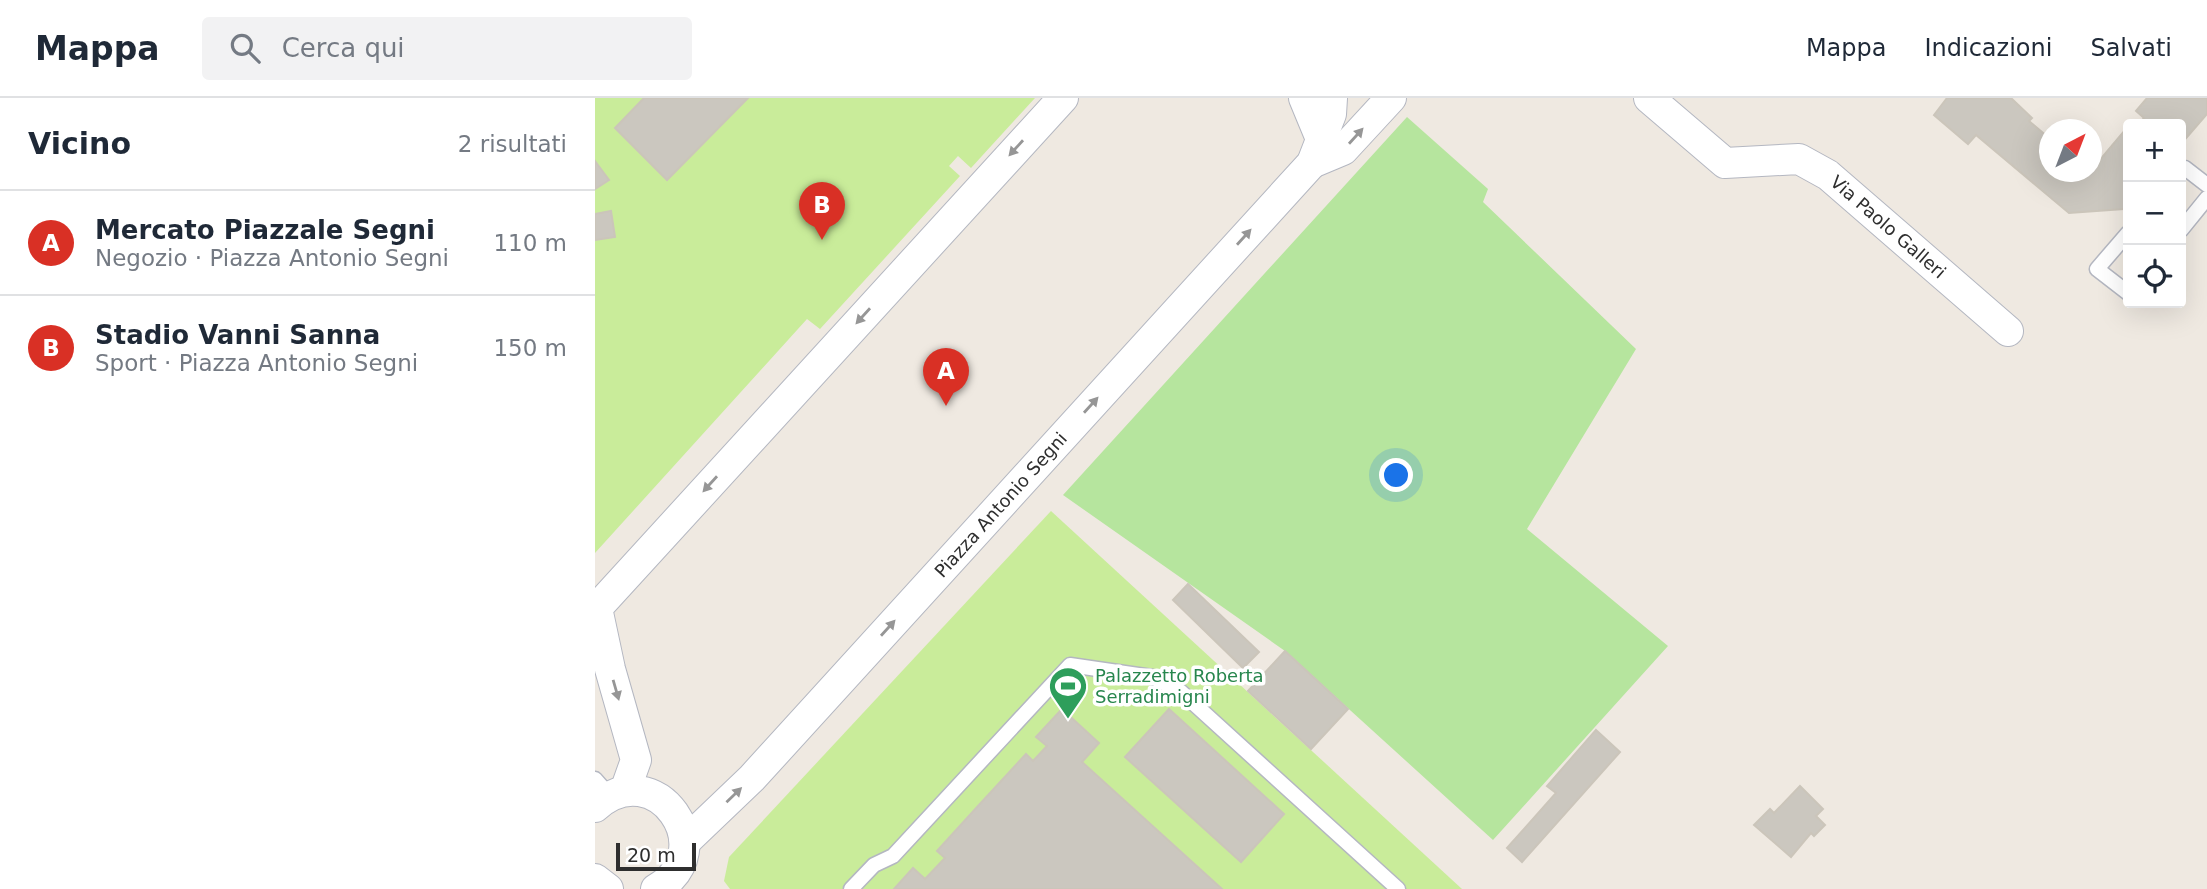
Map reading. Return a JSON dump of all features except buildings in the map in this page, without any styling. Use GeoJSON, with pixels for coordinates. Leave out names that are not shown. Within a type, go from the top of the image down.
{"type":"FeatureCollection","features":[{"type":"Feature","properties":{"kind":"street"},"geometry":{"type":"LineString","coordinates":[[606,793],[636,760],[610,669],[597,608],[1063,98]]}},
{"type":"Feature","properties":{"kind":"street"},"geometry":{"type":"LineString","coordinates":[[1304,98],[1317,151]]}},
{"type":"Feature","properties":{"kind":"street","name":"Piazza Antonio Segni"},"geometry":{"type":"LineString","coordinates":[[685,842],[752,778],[1317,151],[1332,98]]}},
{"type":"Feature","properties":{"kind":"street","name":"Piazza Antonio Segni"},"geometry":{"type":"LineString","coordinates":[[1317,151],[1343,150],[1391,98]]}},
{"type":"Feature","properties":{"kind":"street","name":"Via Paolo Galleri"},"geometry":{"type":"LineString","coordinates":[[1649,98],[1725,163],[1800,159],[1828,175],[2008,331]]}},
{"type":"Feature","properties":{"kind":"street"},"geometry":{"type":"LineString","coordinates":[[606,793],[643,791],[660,798],[673,810],[682,825],[685,842],[682,860],[673,876],[658,889]]}},
{"type":"Feature","properties":{"kind":"street"},"geometry":{"type":"LineString","coordinates":[[595,879],[606,889]]}},
{"type":"Feature","properties":{"kind":"lane"},"geometry":{"type":"LineString","coordinates":[[2186,168],[2207,185]]}},
{"type":"Feature","properties":{"kind":"lane"},"geometry":{"type":"LineString","coordinates":[[2186,224],[2207,198]]}},
{"type":"Feature","properties":{"kind":"lane"},"geometry":{"type":"LineString","coordinates":[[2123,239],[2097,269],[2123,289]]}},
{"type":"Feature","properties":{"kind":"lane"},"geometry":{"type":"LineString","coordinates":[[851,889],[874,865],[893,856],[1070,665],[1152,677],[1180,691],[1398,889]]}},
{"type":"Feature","properties":{"kind":"green space"},"geometry":{"type":"Polygon","coordinates":[[[595,98],[1035,98],[971,168],[958,156],[949,166],[960,176],[820,329],[807,319],[595,553],[595,98]]]}},
{"type":"Feature","properties":{"kind":"green space"},"geometry":{"type":"Polygon","coordinates":[[[1407,117],[1488,189],[1483,202],[1636,349],[1527,529],[1668,646],[1493,840],[1285,651],[1063,495],[1407,117]]]}},
{"type":"Feature","properties":{"kind":"green space","name":"Palazzetto Roberta Serradimigni"},"geometry":{"type":"Polygon","coordinates":[[[1051,511],[1462,889],[730,889],[724,881],[729,857],[1051,511]]]}},
{"type":"Feature","properties":{"kind":"place","name":"Stadio Vanni Sanna"},"geometry":{"type":"Point","coordinates":[822,240]}},
{"type":"Feature","properties":{"kind":"place","name":"Mercato Piazzale Segni"},"geometry":{"type":"Point","coordinates":[946,406]}},
{"type":"Feature","properties":{"kind":"place","name":"Palazzetto Roberta Serradimigni"},"geometry":{"type":"Point","coordinates":[1068,720]}}]}
